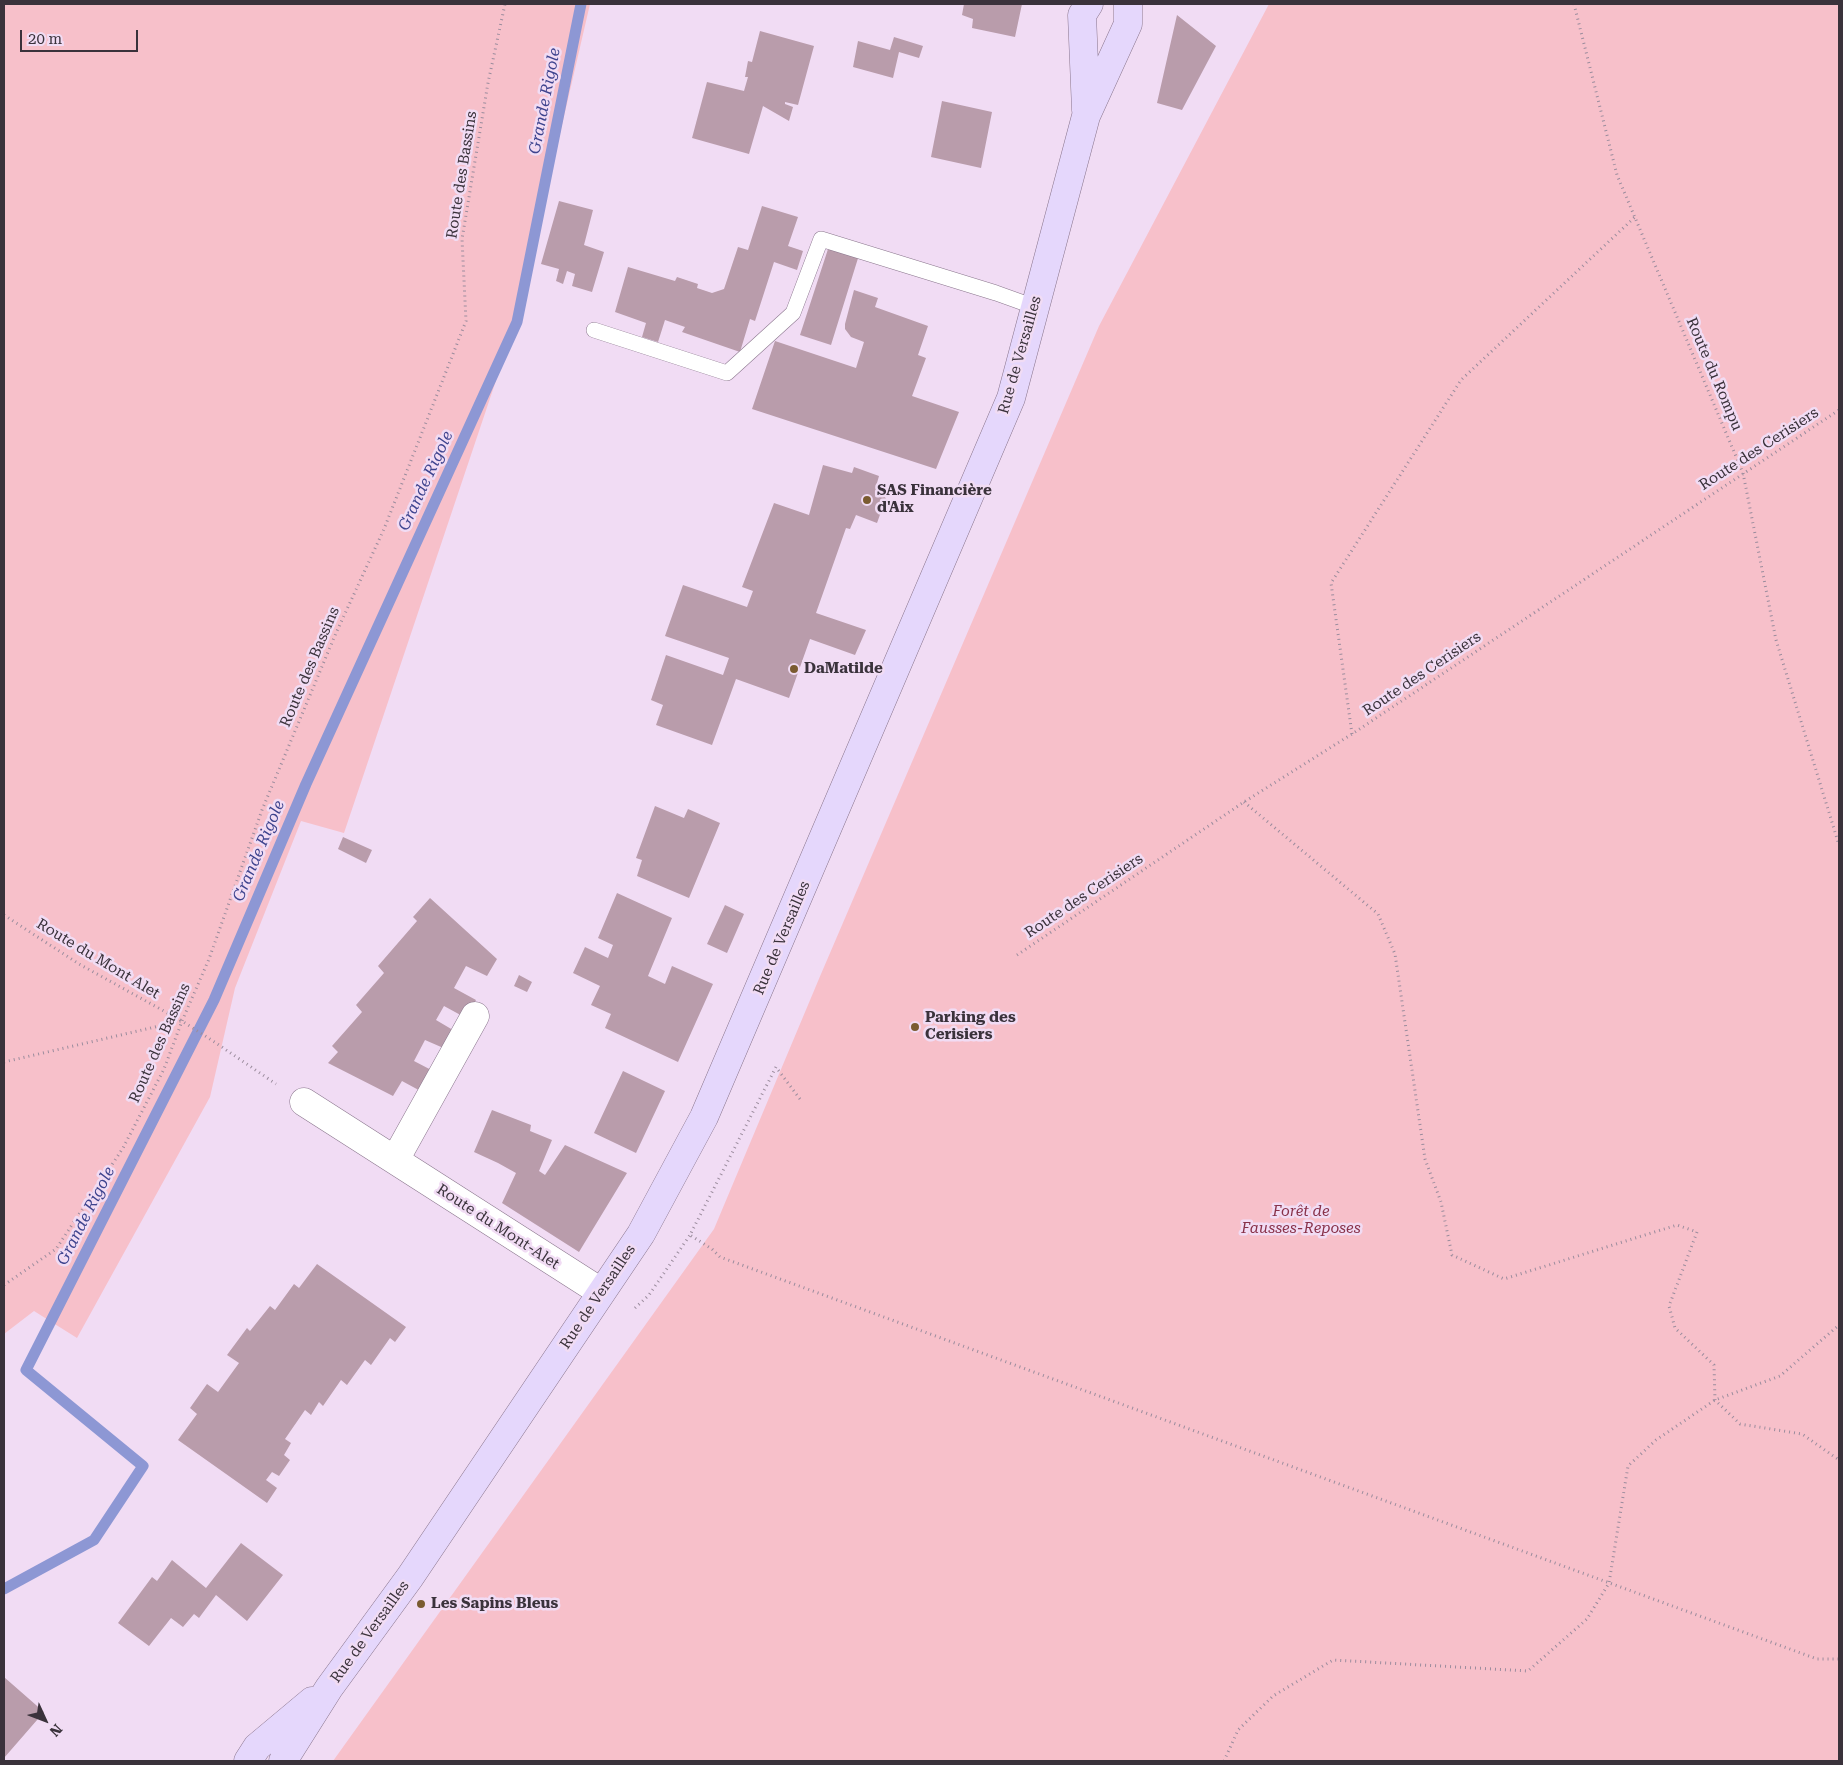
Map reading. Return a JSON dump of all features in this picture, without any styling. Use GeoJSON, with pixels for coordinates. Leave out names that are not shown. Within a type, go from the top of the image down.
{"type":"FeatureCollection","features":[{"type":"Feature","properties":{"kind":"main road","name":"Rue de Versailles"},"geometry":{"type":"LineString","coordinates":[[1086,116],[1082,15],[1089,4]]}},
{"type":"Feature","properties":{"kind":"main road","name":"Rue de Versailles"},"geometry":{"type":"LineString","coordinates":[[283,1761],[329,1688],[410,1577],[640,1234],[704,1118],[1011,398],[1086,116],[1128,24],[1128,4]]}},
{"type":"Feature","properties":{"kind":"main road","name":"Rue de Versailles"},"geometry":{"type":"LineString","coordinates":[[248,1761],[258,1747],[329,1688]]}},
{"type":"Feature","properties":{"kind":"street"},"geometry":{"type":"LineString","coordinates":[[395,1160],[475,1016]]}},
{"type":"Feature","properties":{"kind":"street","name":"Route du Mont-Alet"},"geometry":{"type":"LineString","coordinates":[[304,1102],[601,1292]]}},
{"type":"Feature","properties":{"kind":"lane"},"geometry":{"type":"LineString","coordinates":[[594,330],[728,373],[793,313],[821,239],[996,293],[1035,307]]}},
{"type":"Feature","properties":{"kind":"path","name":"Route des Bassins"},"geometry":{"type":"LineString","coordinates":[[4,1285],[56,1249],[123,1148],[164,1069],[182,1021],[209,959],[266,801],[336,633],[384,529],[466,321],[462,240],[488,83],[505,4]]}},
{"type":"Feature","properties":{"kind":"path","name":"Route du Rompu"},"geometry":{"type":"LineString","coordinates":[[1574,4],[1618,175],[1743,473],[1776,640],[1839,845]]}},
{"type":"Feature","properties":{"kind":"path"},"geometry":{"type":"LineString","coordinates":[[1352,734],[1331,583],[1461,380],[1635,217]]}},
{"type":"Feature","properties":{"kind":"path","name":"Route des Cerisiers"},"geometry":{"type":"LineString","coordinates":[[1017,955],[1244,802],[1352,734],[1839,410]]}},
{"type":"Feature","properties":{"kind":"path"},"geometry":{"type":"LineString","coordinates":[[1244,802],[1378,914],[1395,954],[1425,1159],[1441,1202],[1452,1255],[1504,1279],[1677,1225],[1696,1232],[1691,1251],[1669,1306],[1675,1328],[1714,1365],[1715,1400],[1740,1424],[1802,1434],[1839,1460]]}},
{"type":"Feature","properties":{"kind":"path","name":"Route du Mont Alet"},"geometry":{"type":"LineString","coordinates":[[4,915],[79,964],[182,1021],[304,1102]]}},
{"type":"Feature","properties":{"kind":"path"},"geometry":{"type":"LineString","coordinates":[[4,1062],[182,1021]]}},
{"type":"Feature","properties":{"kind":"path"},"geometry":{"type":"LineString","coordinates":[[631,1312],[649,1295],[690,1235],[776,1067],[800,1099]]}},
{"type":"Feature","properties":{"kind":"path"},"geometry":{"type":"LineString","coordinates":[[690,1235],[712,1249],[720,1257],[1817,1659],[1839,1659]]}},
{"type":"Feature","properties":{"kind":"path"},"geometry":{"type":"LineString","coordinates":[[1224,1761],[1238,1730],[1273,1696],[1333,1660],[1528,1671],[1587,1618],[1609,1583],[1628,1466],[1656,1440],[1715,1400],[1780,1376],[1839,1325]]}},
{"type":"Feature","properties":{"kind":"green space"},"geometry":{"type":"Polygon","coordinates":[[[4,4],[590,4],[518,315],[344,833],[301,821],[235,988],[210,1097],[77,1338],[34,1311],[4,1334],[4,4]]]}},
{"type":"Feature","properties":{"kind":"green space","name":"Forêt de Fausses-Reposes"},"geometry":{"type":"Polygon","coordinates":[[[1269,4],[1839,4],[1839,1761],[333,1761],[714,1229],[821,974],[1099,326],[1269,4]]]}},
{"type":"Feature","properties":{"kind":"building"},"geometry":{"type":"Polygon","coordinates":[[[964,4],[1022,4],[1015,37],[972,28],[973,19],[962,15],[964,4]]]}},
{"type":"Feature","properties":{"kind":"building"},"geometry":{"type":"Polygon","coordinates":[[[1177,15],[1216,46],[1182,110],[1157,103],[1177,15]]]}},
{"type":"Feature","properties":{"kind":"building"},"geometry":{"type":"Polygon","coordinates":[[[760,31],[814,46],[798,105],[785,102],[785,104],[793,107],[789,121],[763,106],[749,154],[692,138],[707,82],[744,91],[748,77],[745,77],[748,61],[752,62],[760,31]]]}},
{"type":"Feature","properties":{"kind":"building"},"geometry":{"type":"Polygon","coordinates":[[[894,37],[923,46],[919,58],[899,52],[893,78],[853,67],[858,41],[890,50],[894,37]]]}},
{"type":"Feature","properties":{"kind":"building"},"geometry":{"type":"Polygon","coordinates":[[[942,101],[992,112],[981,168],[931,157],[942,101]]]}},
{"type":"Feature","properties":{"kind":"building"},"geometry":{"type":"Polygon","coordinates":[[[559,201],[593,210],[584,245],[604,252],[592,292],[572,286],[575,274],[567,271],[563,284],[556,281],[559,269],[541,264],[559,201]]]}},
{"type":"Feature","properties":{"kind":"building"},"geometry":{"type":"Polygon","coordinates":[[[762,206],[798,217],[788,246],[803,251],[797,270],[774,262],[755,321],[750,319],[740,352],[682,332],[685,327],[665,320],[658,342],[642,337],[646,323],[615,312],[628,267],[675,281],[677,277],[698,284],[697,288],[712,293],[724,289],[738,247],[748,250],[762,206]]]}},
{"type":"Feature","properties":{"kind":"building"},"geometry":{"type":"Polygon","coordinates":[[[829,246],[859,255],[831,345],[800,335],[829,246]]]}},
{"type":"Feature","properties":{"kind":"building"},"geometry":{"type":"Polygon","coordinates":[[[854,290],[878,298],[875,307],[928,326],[918,355],[926,358],[912,396],[959,412],[936,469],[752,409],[775,341],[856,368],[864,342],[851,337],[845,329],[854,290]]]}},
{"type":"Feature","properties":{"kind":"building"},"geometry":{"type":"Polygon","coordinates":[[[823,465],[852,473],[854,467],[879,476],[877,483],[882,486],[879,494],[886,498],[877,523],[856,515],[850,529],[846,528],[816,613],[866,630],[855,655],[810,639],[789,698],[736,679],[712,745],[656,725],[663,705],[651,700],[666,655],[723,675],[729,658],[665,636],[683,585],[747,607],[753,591],[742,587],[774,503],[809,515],[823,465]]]}},
{"type":"Feature","properties":{"kind":"building"},"geometry":{"type":"Polygon","coordinates":[[[655,806],[684,818],[688,809],[720,823],[689,898],[637,876],[642,860],[636,858],[655,806]]]}},
{"type":"Feature","properties":{"kind":"building"},"geometry":{"type":"Polygon","coordinates":[[[343,837],[372,850],[366,863],[338,849],[343,837]]]}},
{"type":"Feature","properties":{"kind":"building"},"geometry":{"type":"Polygon","coordinates":[[[617,893],[672,918],[648,976],[665,984],[672,966],[713,984],[678,1062],[605,1028],[611,1014],[591,1005],[600,986],[573,973],[585,947],[608,958],[613,945],[598,938],[617,893]]]}},
{"type":"Feature","properties":{"kind":"building"},"geometry":{"type":"Polygon","coordinates":[[[430,898],[497,959],[487,976],[466,966],[454,988],[476,1000],[466,1018],[444,1006],[436,1020],[458,1033],[448,1050],[425,1040],[414,1061],[437,1073],[426,1094],[402,1081],[393,1096],[328,1063],[338,1052],[332,1046],[362,1012],[356,1005],[384,973],[378,966],[417,921],[413,917],[430,898]]]}},
{"type":"Feature","properties":{"kind":"building"},"geometry":{"type":"Polygon","coordinates":[[[725,905],[744,914],[727,953],[707,944],[725,905]]]}},
{"type":"Feature","properties":{"kind":"building"},"geometry":{"type":"Polygon","coordinates":[[[519,975],[532,982],[527,992],[514,986],[519,975]]]}},
{"type":"Feature","properties":{"kind":"building"},"geometry":{"type":"Polygon","coordinates":[[[623,1071],[665,1091],[636,1153],[594,1133],[623,1071]]]}},
{"type":"Feature","properties":{"kind":"building"},"geometry":{"type":"Polygon","coordinates":[[[492,1110],[531,1125],[530,1131],[552,1140],[539,1171],[545,1175],[565,1145],[627,1173],[579,1252],[502,1203],[516,1173],[474,1152],[492,1110]]]}},
{"type":"Feature","properties":{"kind":"building"},"geometry":{"type":"Polygon","coordinates":[[[317,1264],[406,1327],[395,1342],[390,1338],[371,1365],[365,1360],[347,1385],[341,1380],[323,1406],[319,1402],[311,1415],[305,1410],[285,1439],[291,1443],[284,1455],[290,1460],[279,1476],[272,1472],[266,1480],[277,1488],[267,1503],[178,1440],[197,1414],[190,1408],[207,1384],[218,1392],[239,1363],[227,1355],[247,1328],[250,1331],[270,1306],[275,1310],[294,1284],[299,1288],[317,1264]]]}},
{"type":"Feature","properties":{"kind":"building"},"geometry":{"type":"Polygon","coordinates":[[[241,1543],[283,1575],[247,1621],[216,1595],[199,1618],[194,1614],[183,1627],[171,1618],[149,1646],[118,1623],[152,1577],[157,1581],[172,1560],[206,1588],[241,1543]]]}},
{"type":"Feature","properties":{"kind":"building"},"geometry":{"type":"Polygon","coordinates":[[[4,1677],[44,1712],[4,1758],[4,1677]]]}},
{"type":"Feature","properties":{"kind":"waterway","name":"Grande Rigole"},"geometry":{"type":"LineString","coordinates":[[4,1589],[94,1540],[143,1466],[26,1370],[214,1000],[306,784],[517,322],[581,4]]}},
{"type":"Feature","properties":{"kind":"place","name":"SAS Financière d'Aix"},"geometry":{"type":"Point","coordinates":[867,500]}},
{"type":"Feature","properties":{"kind":"place","name":"DaMatilde"},"geometry":{"type":"Point","coordinates":[794,669]}},
{"type":"Feature","properties":{"kind":"place","name":"Parking des Cerisiers"},"geometry":{"type":"Point","coordinates":[915,1027]}},
{"type":"Feature","properties":{"kind":"place","name":"Les Sapins Bleus"},"geometry":{"type":"Point","coordinates":[421,1604]}}]}
